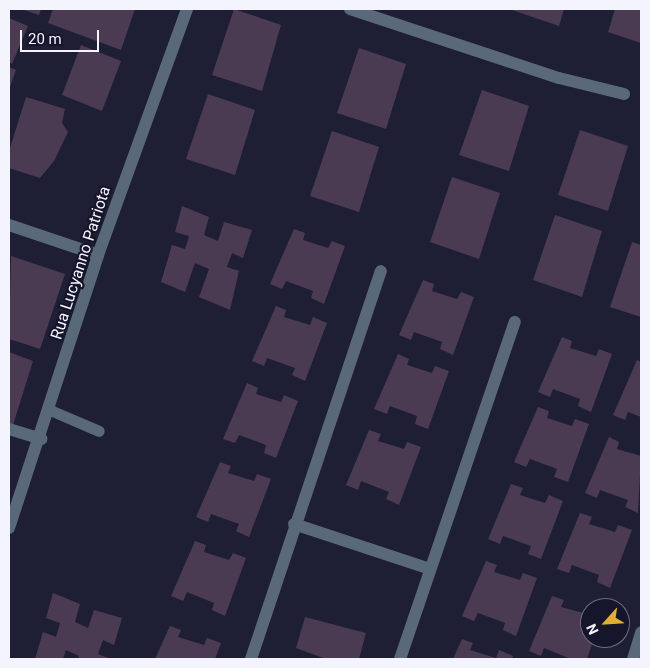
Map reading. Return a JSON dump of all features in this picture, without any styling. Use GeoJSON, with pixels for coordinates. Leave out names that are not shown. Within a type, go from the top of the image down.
{"type":"FeatureCollection","features":[{"type":"Feature","properties":{"kind":"street","name":"Rua Lucyanno Patriota"},"geometry":{"type":"LineString","coordinates":[[9,528],[41,439],[98,255],[187,9]]}},
{"type":"Feature","properties":{"kind":"street"},"geometry":{"type":"LineString","coordinates":[[350,9],[559,78],[624,94]]}},
{"type":"Feature","properties":{"kind":"street"},"geometry":{"type":"LineString","coordinates":[[9,226],[98,255]]}},
{"type":"Feature","properties":{"kind":"street"},"geometry":{"type":"LineString","coordinates":[[251,659],[294,524],[380,271]]}},
{"type":"Feature","properties":{"kind":"street"},"geometry":{"type":"LineString","coordinates":[[400,659],[515,322]]}},
{"type":"Feature","properties":{"kind":"street"},"geometry":{"type":"LineString","coordinates":[[9,429],[41,439]]}},
{"type":"Feature","properties":{"kind":"street"},"geometry":{"type":"LineString","coordinates":[[294,524],[430,569]]}},
{"type":"Feature","properties":{"kind":"street"},"geometry":{"type":"LineString","coordinates":[[633,659],[641,632]]}},
{"type":"Feature","properties":{"kind":"lane"},"geometry":{"type":"LineString","coordinates":[[50,410],[99,431]]}},
{"type":"Feature","properties":{"kind":"building"},"geometry":{"type":"Polygon","coordinates":[[[21,9],[41,9],[39,15],[21,9]]]}},
{"type":"Feature","properties":{"kind":"building"},"geometry":{"type":"Polygon","coordinates":[[[53,9],[135,9],[121,50],[48,23],[53,9]]]}},
{"type":"Feature","properties":{"kind":"building"},"geometry":{"type":"Polygon","coordinates":[[[234,9],[281,25],[262,91],[212,75],[234,9]]]}},
{"type":"Feature","properties":{"kind":"building"},"geometry":{"type":"Polygon","coordinates":[[[509,9],[564,9],[559,26],[509,9]]]}},
{"type":"Feature","properties":{"kind":"building"},"geometry":{"type":"Polygon","coordinates":[[[615,9],[641,9],[641,43],[608,32],[615,9]]]}},
{"type":"Feature","properties":{"kind":"building"},"geometry":{"type":"Polygon","coordinates":[[[9,18],[28,26],[12,64],[9,62],[9,18]]]}},
{"type":"Feature","properties":{"kind":"building"},"geometry":{"type":"Polygon","coordinates":[[[81,45],[121,61],[102,111],[62,95],[81,45]]]}},
{"type":"Feature","properties":{"kind":"building"},"geometry":{"type":"Polygon","coordinates":[[[359,48],[406,64],[386,129],[337,113],[359,48]]]}},
{"type":"Feature","properties":{"kind":"building"},"geometry":{"type":"Polygon","coordinates":[[[9,67],[16,70],[9,90],[9,67]]]}},
{"type":"Feature","properties":{"kind":"building"},"geometry":{"type":"Polygon","coordinates":[[[482,90],[529,106],[509,171],[459,155],[482,90]]]}},
{"type":"Feature","properties":{"kind":"building"},"geometry":{"type":"Polygon","coordinates":[[[208,94],[255,110],[235,175],[186,159],[208,94]]]}},
{"type":"Feature","properties":{"kind":"building"},"geometry":{"type":"Polygon","coordinates":[[[26,97],[65,109],[62,123],[68,132],[54,161],[40,178],[9,168],[9,151],[26,97]]]}},
{"type":"Feature","properties":{"kind":"building"},"geometry":{"type":"Polygon","coordinates":[[[580,130],[628,146],[608,211],[558,195],[580,130]]]}},
{"type":"Feature","properties":{"kind":"building"},"geometry":{"type":"Polygon","coordinates":[[[332,131],[379,147],[359,212],[310,196],[332,131]]]}},
{"type":"Feature","properties":{"kind":"building"},"geometry":{"type":"Polygon","coordinates":[[[452,177],[500,193],[479,259],[430,242],[452,177]]]}},
{"type":"Feature","properties":{"kind":"building"},"geometry":{"type":"Polygon","coordinates":[[[182,206],[209,217],[204,235],[218,241],[224,222],[252,230],[243,258],[232,253],[227,267],[239,271],[230,310],[199,297],[209,269],[195,263],[185,292],[161,282],[172,245],[185,249],[189,236],[175,232],[182,206]]]}},
{"type":"Feature","properties":{"kind":"building"},"geometry":{"type":"Polygon","coordinates":[[[555,215],[602,231],[582,297],[533,280],[555,215]]]}},
{"type":"Feature","properties":{"kind":"building"},"geometry":{"type":"Polygon","coordinates":[[[294,229],[305,233],[303,240],[328,248],[332,241],[345,246],[324,304],[311,298],[313,291],[286,281],[282,289],[270,284],[294,229]]]}},
{"type":"Feature","properties":{"kind":"building"},"geometry":{"type":"Polygon","coordinates":[[[632,242],[641,245],[641,317],[610,307],[632,242]]]}},
{"type":"Feature","properties":{"kind":"building"},"geometry":{"type":"Polygon","coordinates":[[[11,256],[65,274],[40,349],[9,339],[11,256]]]}},
{"type":"Feature","properties":{"kind":"building"},"geometry":{"type":"Polygon","coordinates":[[[423,280],[434,284],[432,291],[457,299],[461,292],[474,297],[453,355],[440,349],[442,342],[414,332],[411,340],[399,335],[423,280]]]}},
{"type":"Feature","properties":{"kind":"building"},"geometry":{"type":"Polygon","coordinates":[[[276,306],[286,310],[284,317],[310,325],[313,317],[327,323],[305,381],[292,375],[295,368],[267,358],[264,366],[252,361],[276,306]]]}},
{"type":"Feature","properties":{"kind":"building"},"geometry":{"type":"Polygon","coordinates":[[[562,337],[572,341],[570,348],[596,356],[599,349],[612,354],[591,412],[578,406],[580,399],[553,389],[550,397],[538,392],[562,337]]]}},
{"type":"Feature","properties":{"kind":"building"},"geometry":{"type":"Polygon","coordinates":[[[9,352],[33,361],[13,425],[9,424],[9,352]]]}},
{"type":"Feature","properties":{"kind":"building"},"geometry":{"type":"Polygon","coordinates":[[[398,354],[409,359],[407,365],[432,373],[435,366],[449,371],[428,429],[415,424],[417,416],[390,406],[387,414],[374,409],[398,354]]]}},
{"type":"Feature","properties":{"kind":"building"},"geometry":{"type":"Polygon","coordinates":[[[637,360],[641,362],[641,417],[628,412],[625,420],[613,415],[637,360]]]}},
{"type":"Feature","properties":{"kind":"building"},"geometry":{"type":"Polygon","coordinates":[[[247,383],[258,388],[256,394],[281,402],[284,395],[298,401],[276,458],[264,453],[266,445],[239,435],[235,443],[223,439],[247,383]]]}},
{"type":"Feature","properties":{"kind":"building"},"geometry":{"type":"Polygon","coordinates":[[[538,407],[549,411],[547,418],[572,426],[575,419],[589,424],[568,482],[554,477],[557,469],[530,459],[526,467],[514,462],[538,407]]]}},
{"type":"Feature","properties":{"kind":"building"},"geometry":{"type":"Polygon","coordinates":[[[369,430],[381,434],[378,441],[404,449],[407,442],[421,447],[399,505],[386,499],[389,492],[361,481],[358,490],[346,485],[369,430]]]}},
{"type":"Feature","properties":{"kind":"building"},"geometry":{"type":"Polygon","coordinates":[[[609,437],[619,442],[617,449],[641,456],[638,513],[625,507],[628,500],[600,490],[597,498],[585,493],[609,437]]]}},
{"type":"Feature","properties":{"kind":"building"},"geometry":{"type":"Polygon","coordinates":[[[220,462],[231,466],[228,473],[254,481],[257,474],[271,479],[249,537],[236,531],[239,524],[211,514],[208,522],[196,517],[220,462]]]}},
{"type":"Feature","properties":{"kind":"building"},"geometry":{"type":"Polygon","coordinates":[[[511,484],[523,488],[520,495],[545,503],[549,495],[563,501],[541,559],[528,554],[531,546],[503,536],[500,544],[488,539],[511,484]]]}},
{"type":"Feature","properties":{"kind":"building"},"geometry":{"type":"Polygon","coordinates":[[[580,513],[592,517],[589,524],[615,532],[618,525],[632,530],[610,588],[597,582],[599,575],[572,565],[569,573],[557,569],[580,513]]]}},
{"type":"Feature","properties":{"kind":"building"},"geometry":{"type":"Polygon","coordinates":[[[195,541],[206,545],[204,552],[229,560],[233,553],[246,558],[225,616],[212,610],[214,603],[187,592],[183,601],[171,596],[195,541]]]}},
{"type":"Feature","properties":{"kind":"building"},"geometry":{"type":"Polygon","coordinates":[[[486,561],[497,565],[494,572],[520,580],[523,573],[537,578],[516,636],[503,630],[505,623],[478,613],[474,621],[462,616],[486,561]]]}},
{"type":"Feature","properties":{"kind":"building"},"geometry":{"type":"Polygon","coordinates":[[[53,593],[80,604],[75,622],[88,628],[94,610],[122,618],[114,645],[103,640],[98,654],[111,659],[78,659],[79,656],[66,650],[63,659],[35,659],[43,632],[56,637],[60,623],[46,618],[53,593]]]}},
{"type":"Feature","properties":{"kind":"building"},"geometry":{"type":"Polygon","coordinates":[[[552,596],[564,600],[561,607],[580,612],[580,648],[591,648],[587,659],[571,659],[544,648],[541,656],[529,651],[552,596]]]}},
{"type":"Feature","properties":{"kind":"building"},"geometry":{"type":"Polygon","coordinates":[[[305,617],[366,633],[359,659],[326,659],[296,648],[305,617]]]}},
{"type":"Feature","properties":{"kind":"building"},"geometry":{"type":"Polygon","coordinates":[[[170,626],[181,630],[178,637],[204,645],[207,638],[221,643],[215,659],[155,659],[170,626]]]}},
{"type":"Feature","properties":{"kind":"building"},"geometry":{"type":"Polygon","coordinates":[[[462,639],[473,643],[470,650],[496,658],[499,650],[513,656],[512,659],[453,659],[462,639]]]}}]}
